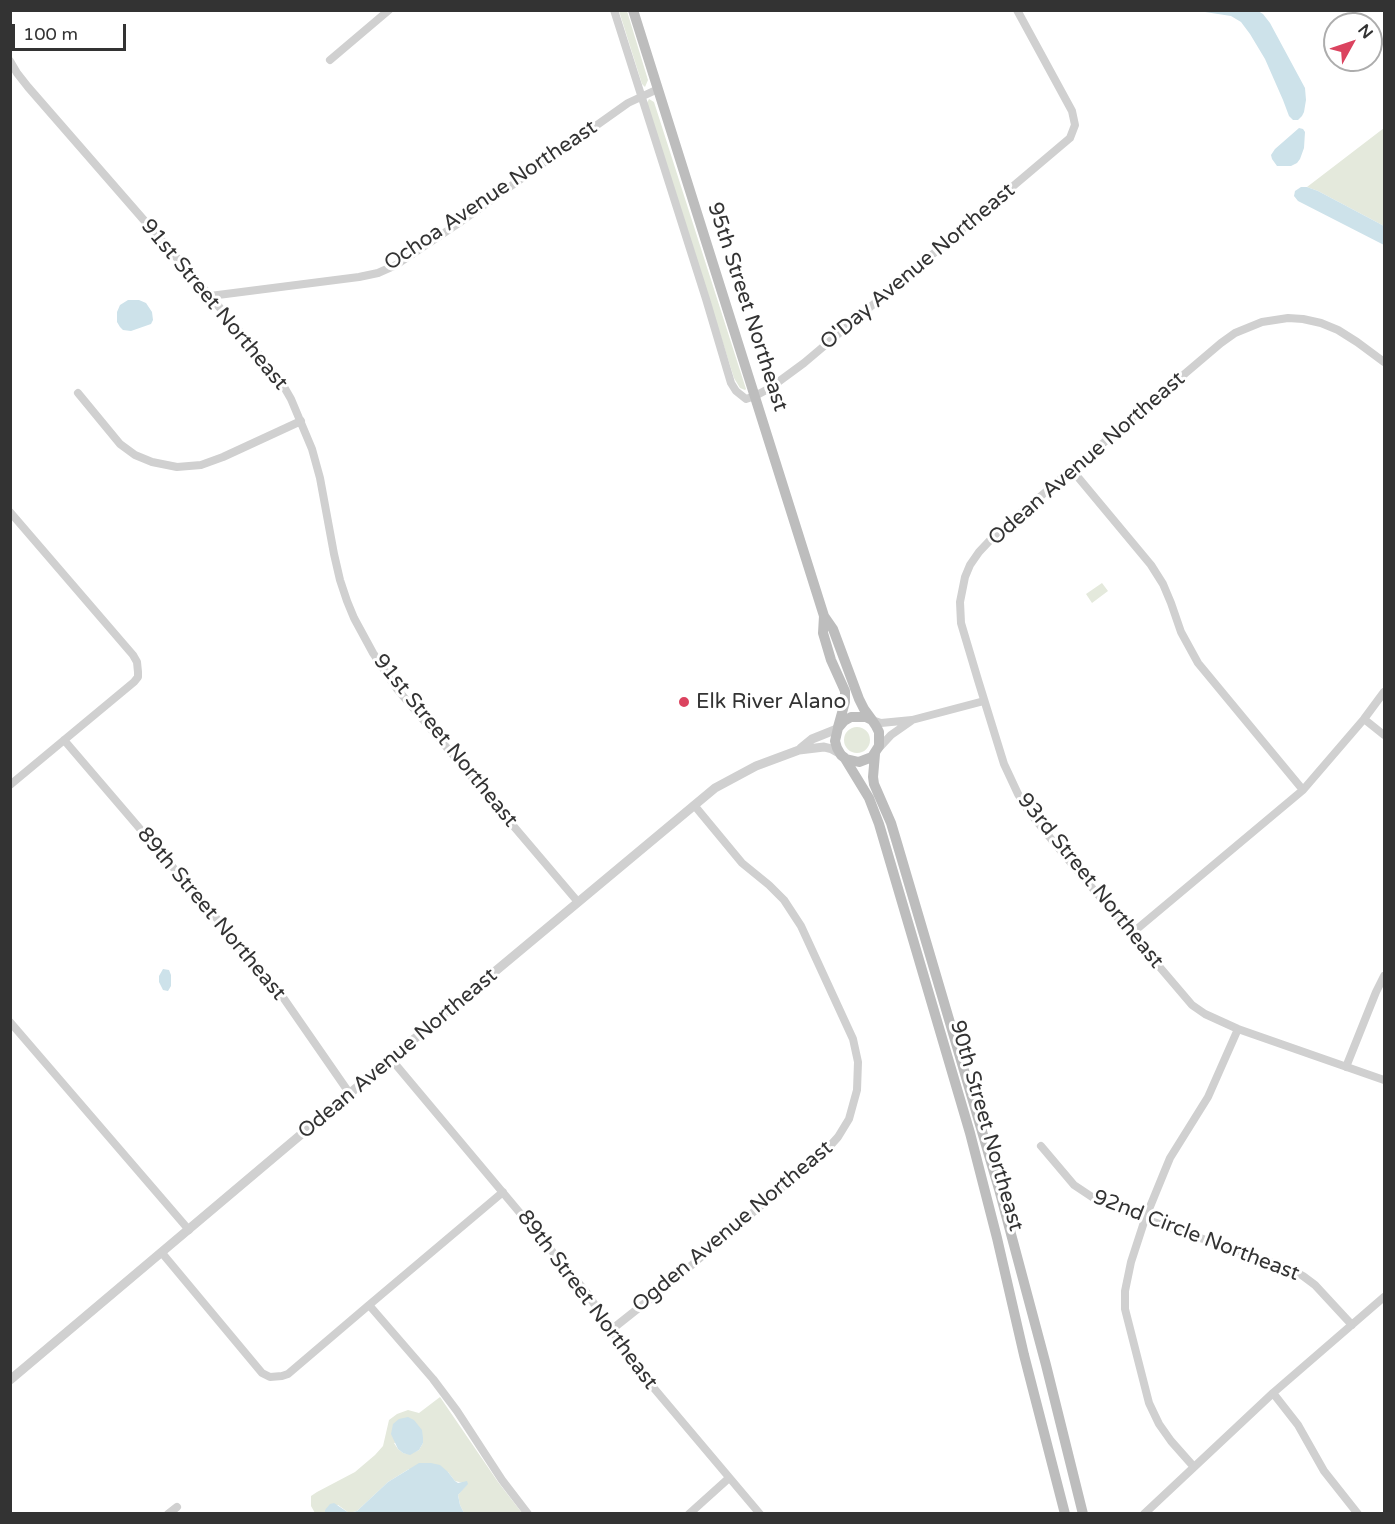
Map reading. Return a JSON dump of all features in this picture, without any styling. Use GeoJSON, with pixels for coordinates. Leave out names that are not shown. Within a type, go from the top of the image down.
{"type":"FeatureCollection","features":[{"type":"Feature","properties":{"kind":"main road","name":"95th Street Northeast"},"geometry":{"type":"LineString","coordinates":[[633,10],[825,616]]}},
{"type":"Feature","properties":{"kind":"main road"},"geometry":{"type":"LineString","coordinates":[[825,616],[833,630],[859,699],[879,732],[880,739],[875,753],[859,762],[842,756],[835,741],[846,697],[823,633],[825,616]]}},
{"type":"Feature","properties":{"kind":"main road"},"geometry":{"type":"LineString","coordinates":[[837,728],[851,717],[866,717],[872,720]]}},
{"type":"Feature","properties":{"kind":"main road","name":"90th Street Northeast"},"geometry":{"type":"LineString","coordinates":[[875,753],[874,784],[891,823],[999,1189],[1035,1321],[1083,1514]]}},
{"type":"Feature","properties":{"kind":"main road","name":"90th Street Northeast"},"geometry":{"type":"LineString","coordinates":[[842,756],[869,798],[879,824],[970,1133],[1065,1514]]}},
{"type":"Feature","properties":{"kind":"street"},"geometry":{"type":"LineString","coordinates":[[330,60],[389,10]]}},
{"type":"Feature","properties":{"kind":"street"},"geometry":{"type":"LineString","coordinates":[[614,10],[704,289],[730,383],[746,399],[755,396]]}},
{"type":"Feature","properties":{"kind":"street","name":"O'Day Avenue Northeast"},"geometry":{"type":"LineString","coordinates":[[755,396],[804,363],[1070,138],[1074,130],[1075,118],[1017,10]]}},
{"type":"Feature","properties":{"kind":"street","name":"91st Street Northeast"},"geometry":{"type":"LineString","coordinates":[[10,62],[28,87],[280,380],[291,399],[312,449],[320,478],[335,561],[347,601],[358,627],[397,689],[578,902]]}},
{"type":"Feature","properties":{"kind":"street","name":"Ochoa Avenue Northeast"},"geometry":{"type":"LineString","coordinates":[[210,296],[359,278],[396,266],[628,103],[658,89]]}},
{"type":"Feature","properties":{"kind":"street","name":"Odean Avenue Northeast"},"geometry":{"type":"LineString","coordinates":[[984,701],[961,623],[960,602],[965,577],[974,559],[988,542],[1221,343],[1235,333],[1262,322],[1288,318],[1303,319],[1338,330],[1384,362]]}},
{"type":"Feature","properties":{"kind":"street"},"geometry":{"type":"LineString","coordinates":[[78,393],[120,444],[135,455],[152,462],[177,467],[201,465],[301,422]]}},
{"type":"Feature","properties":{"kind":"street"},"geometry":{"type":"LineString","coordinates":[[1072,470],[1151,565],[1163,584],[1181,632],[1198,663],[1304,790]]}},
{"type":"Feature","properties":{"kind":"street"},"geometry":{"type":"LineString","coordinates":[[10,512],[133,656],[137,662],[138,672],[138,677],[134,682],[10,785]]}},
{"type":"Feature","properties":{"kind":"street"},"geometry":{"type":"LineString","coordinates":[[1131,934],[1304,790],[1364,720],[1384,692]]}},
{"type":"Feature","properties":{"kind":"street"},"geometry":{"type":"LineString","coordinates":[[872,720],[881,723],[912,720],[984,701]]}},
{"type":"Feature","properties":{"kind":"street","name":"93rd Street Northeast"},"geometry":{"type":"LineString","coordinates":[[984,701],[1004,764],[1018,794],[1035,820],[1197,1010],[1238,1029],[1384,1080]]}},
{"type":"Feature","properties":{"kind":"street"},"geometry":{"type":"LineString","coordinates":[[875,753],[891,735],[912,720]]}},
{"type":"Feature","properties":{"kind":"street"},"geometry":{"type":"LineString","coordinates":[[1364,720],[1384,735]]}},
{"type":"Feature","properties":{"kind":"street","name":"Odean Avenue Northeast"},"geometry":{"type":"LineString","coordinates":[[799,750],[812,739],[837,728]]}},
{"type":"Feature","properties":{"kind":"street","name":"89th Street Northeast"},"geometry":{"type":"LineString","coordinates":[[64,740],[280,993],[350,1094]]}},
{"type":"Feature","properties":{"kind":"street","name":"Odean Avenue Northeast"},"geometry":{"type":"LineString","coordinates":[[10,1380],[714,788],[770,760],[799,750],[824,747],[842,756]]}},
{"type":"Feature","properties":{"kind":"street","name":"Ogden Avenue Northeast"},"geometry":{"type":"LineString","coordinates":[[611,1330],[679,1276],[829,1147],[849,1119],[857,1090],[859,1076],[853,1039],[804,932],[784,900],[742,863],[694,805]]}},
{"type":"Feature","properties":{"kind":"street"},"geometry":{"type":"LineString","coordinates":[[1346,1067],[1384,976]]}},
{"type":"Feature","properties":{"kind":"street"},"geometry":{"type":"LineString","coordinates":[[10,1022],[189,1230]]}},
{"type":"Feature","properties":{"kind":"street"},"geometry":{"type":"LineString","coordinates":[[1194,1467],[1171,1441],[1154,1414],[1146,1393],[1125,1310],[1125,1291],[1131,1262],[1145,1219],[1170,1158],[1208,1096],[1238,1029]]}},
{"type":"Feature","properties":{"kind":"street","name":"89th Street Northeast"},"geometry":{"type":"LineString","coordinates":[[391,1059],[587,1293],[647,1380],[760,1514]]}},
{"type":"Feature","properties":{"kind":"street","name":"92nd Circle Northeast"},"geometry":{"type":"LineString","coordinates":[[1041,1146],[1074,1185],[1095,1199],[1145,1219],[1290,1269],[1303,1276],[1327,1296],[1352,1325]]}},
{"type":"Feature","properties":{"kind":"street"},"geometry":{"type":"LineString","coordinates":[[162,1253],[262,1372],[270,1377],[282,1376],[288,1374],[503,1191]]}},
{"type":"Feature","properties":{"kind":"street"},"geometry":{"type":"LineString","coordinates":[[1144,1514],[1273,1393],[1384,1297]]}},
{"type":"Feature","properties":{"kind":"street"},"geometry":{"type":"LineString","coordinates":[[369,1305],[433,1379],[528,1514]]}},
{"type":"Feature","properties":{"kind":"street"},"geometry":{"type":"LineString","coordinates":[[1273,1393],[1298,1425],[1324,1471],[1358,1514]]}},
{"type":"Feature","properties":{"kind":"street"},"geometry":{"type":"LineString","coordinates":[[689,1514],[729,1478]]}},
{"type":"Feature","properties":{"kind":"street"},"geometry":{"type":"LineString","coordinates":[[168,1514],[177,1507]]}},
{"type":"Feature","properties":{"kind":"shaded area"},"geometry":{"type":"Polygon","coordinates":[[[619,11],[627,11],[648,80],[645,87],[642,84],[619,11]]]}},
{"type":"Feature","properties":{"kind":"shaded area"},"geometry":{"type":"Polygon","coordinates":[[[649,99],[654,102],[745,390],[740,388],[734,378],[647,103],[649,99]]]}},
{"type":"Feature","properties":{"kind":"shaded area"},"geometry":{"type":"Polygon","coordinates":[[[1384,128],[1384,226],[1307,187],[1384,128]]]}},
{"type":"Feature","properties":{"kind":"shaded area"},"geometry":{"type":"Polygon","coordinates":[[[1102,583],[1108,591],[1092,603],[1086,594],[1102,583]]]}},
{"type":"Feature","properties":{"kind":"shaded area"},"geometry":{"type":"Polygon","coordinates":[[[857,727],[866,731],[870,740],[866,749],[857,753],[848,749],[844,740],[848,731],[857,727]]]}},
{"type":"Feature","properties":{"kind":"shaded area"},"geometry":{"type":"Polygon","coordinates":[[[440,1397],[522,1513],[464,1513],[458,1495],[467,1484],[455,1481],[448,1472],[409,1469],[388,1482],[357,1511],[349,1513],[338,1505],[325,1510],[325,1513],[315,1513],[311,1506],[311,1496],[355,1472],[375,1455],[383,1446],[389,1420],[408,1410],[419,1413],[440,1397]],[[423,1438],[394,1443],[403,1453],[410,1454],[419,1450],[423,1438]]]}},
{"type":"Feature","properties":{"kind":"water"},"geometry":{"type":"Polygon","coordinates":[[[1202,11],[1258,11],[1263,14],[1305,88],[1304,112],[1298,120],[1293,120],[1289,116],[1265,59],[1241,22],[1231,16],[1202,11]]]}},
{"type":"Feature","properties":{"kind":"water"},"geometry":{"type":"Polygon","coordinates":[[[1299,128],[1305,132],[1304,148],[1300,159],[1291,166],[1277,166],[1271,155],[1299,128]]]}},
{"type":"Feature","properties":{"kind":"water"},"geometry":{"type":"Polygon","coordinates":[[[1301,187],[1318,191],[1384,226],[1384,245],[1298,201],[1294,196],[1295,191],[1301,187]]]}},
{"type":"Feature","properties":{"kind":"water"},"geometry":{"type":"Polygon","coordinates":[[[128,300],[139,300],[146,303],[152,312],[151,324],[131,331],[120,327],[117,322],[117,312],[120,305],[128,300]]]}},
{"type":"Feature","properties":{"kind":"water"},"geometry":{"type":"Polygon","coordinates":[[[163,969],[169,970],[171,975],[171,986],[168,991],[163,990],[159,982],[163,969]]]}},
{"type":"Feature","properties":{"kind":"water"},"geometry":{"type":"Polygon","coordinates":[[[408,1417],[414,1420],[422,1430],[423,1438],[419,1450],[410,1455],[398,1449],[391,1434],[393,1424],[399,1419],[408,1417]]]}},
{"type":"Feature","properties":{"kind":"water"},"geometry":{"type":"Polygon","coordinates":[[[419,1463],[440,1465],[455,1481],[458,1483],[467,1481],[468,1484],[458,1495],[464,1513],[349,1513],[357,1511],[388,1482],[419,1463]]]}},
{"type":"Feature","properties":{"kind":"water"},"geometry":{"type":"Polygon","coordinates":[[[334,1503],[349,1513],[325,1513],[325,1510],[334,1503]]]}},
{"type":"Feature","properties":{"kind":"place","name":"Elk River Alano"},"geometry":{"type":"Point","coordinates":[684,702]}}]}
